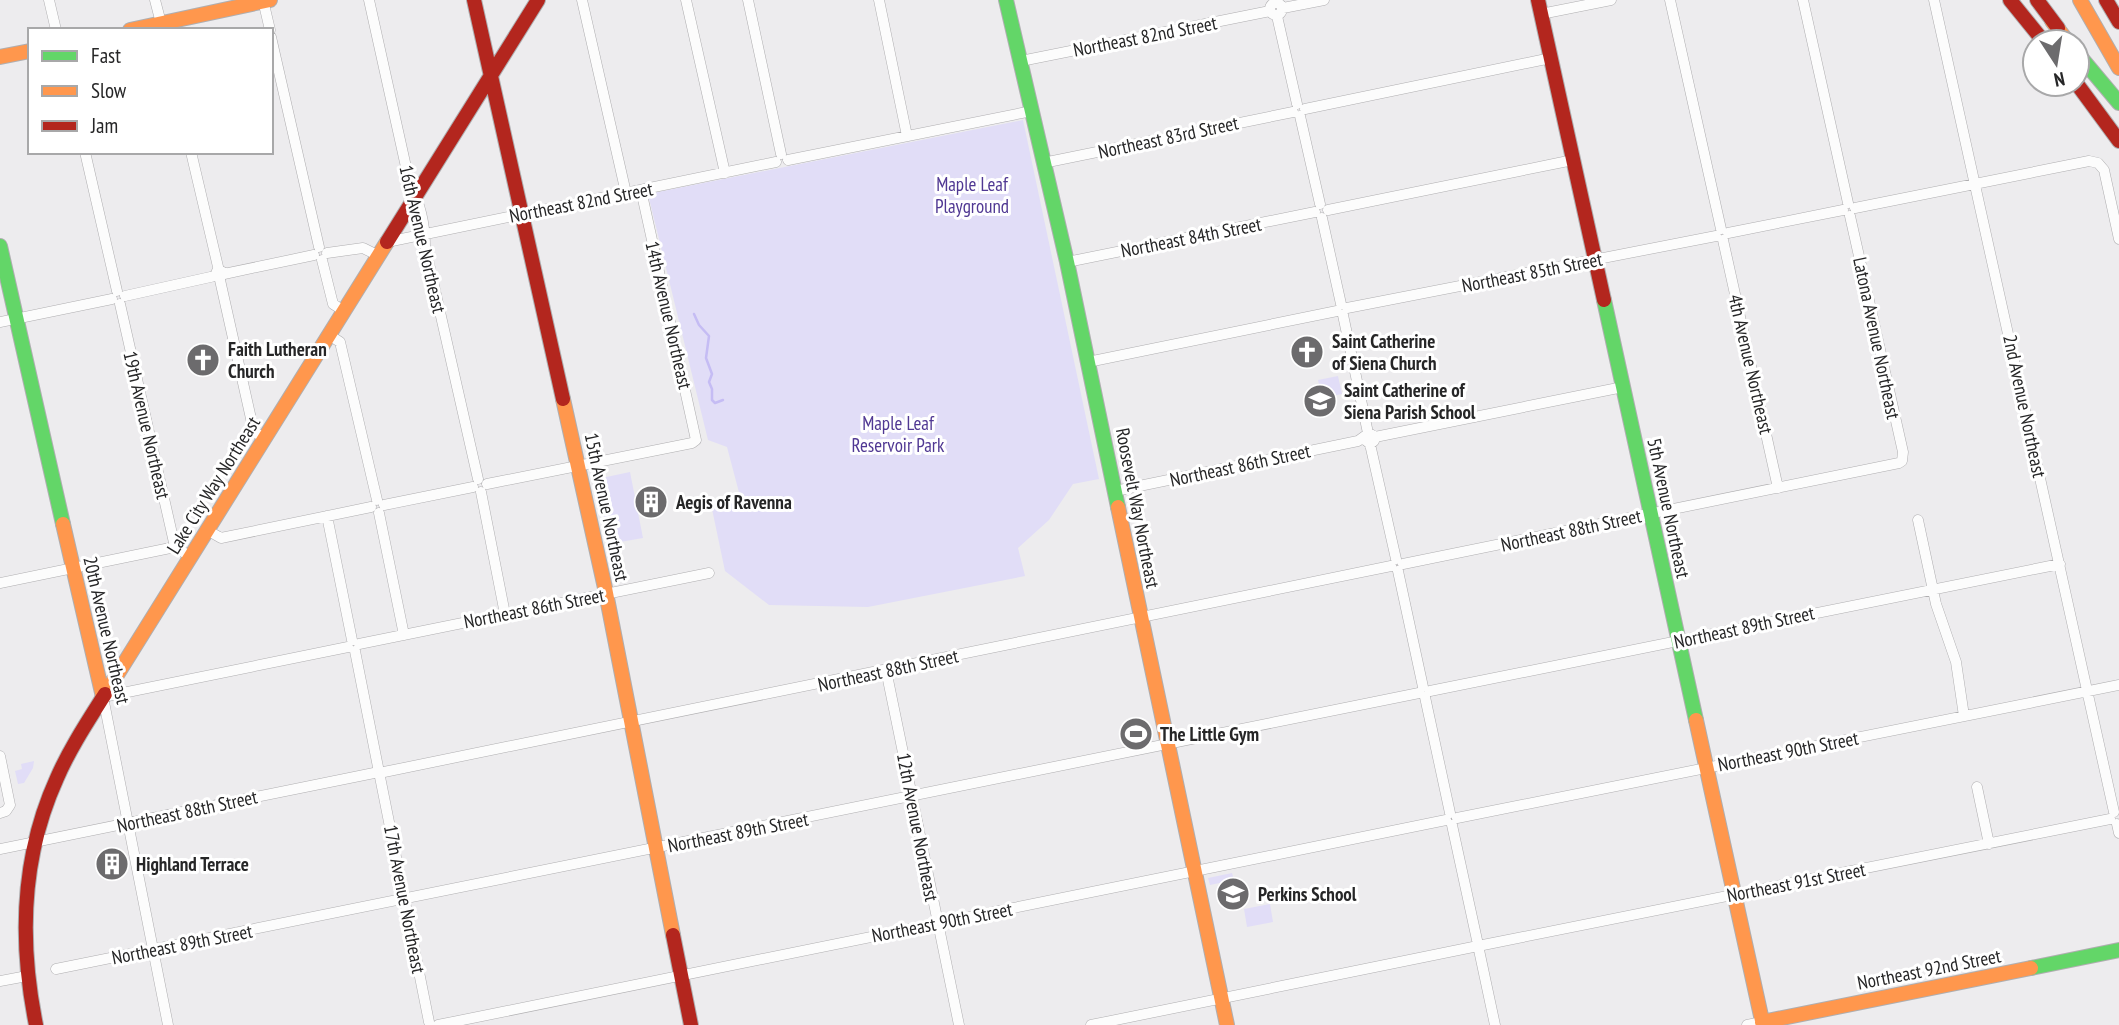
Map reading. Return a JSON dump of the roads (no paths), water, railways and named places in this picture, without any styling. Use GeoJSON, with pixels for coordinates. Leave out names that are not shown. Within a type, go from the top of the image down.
{"type":"FeatureCollection","features":[{"type":"Feature","properties":{"kind":"main road"},"geometry":{"type":"LineString","coordinates":[[161,27],[266,0]]}},
{"type":"Feature","properties":{"kind":"main road","name":"15th Avenue Northeast"},"geometry":{"type":"LineString","coordinates":[[474,0],[606,593],[691,1025]]}},
{"type":"Feature","properties":{"kind":"main road","name":"Lake City Way Northeast"},"geometry":{"type":"LineString","coordinates":[[36,1025],[27,976],[24,909],[34,842],[56,778],[103,697],[538,0]]}},
{"type":"Feature","properties":{"kind":"main road","name":"Roosevelt Way Northeast"},"geometry":{"type":"LineString","coordinates":[[1006,0],[1067,262],[1227,1025]]}},
{"type":"Feature","properties":{"kind":"main road"},"geometry":{"type":"LineString","coordinates":[[2010,0],[2033,28]]}},
{"type":"Feature","properties":{"kind":"main road"},"geometry":{"type":"LineString","coordinates":[[2035,0],[2058,28]]}},
{"type":"Feature","properties":{"kind":"main road"},"geometry":{"type":"LineString","coordinates":[[2080,0],[2119,68]]}},
{"type":"Feature","properties":{"kind":"main road"},"geometry":{"type":"LineString","coordinates":[[2106,0],[2119,22]]}},
{"type":"Feature","properties":{"kind":"main road","name":"5th Avenue Northeast"},"geometry":{"type":"LineString","coordinates":[[1539,7],[1763,1023]]}},
{"type":"Feature","properties":{"kind":"main road"},"geometry":{"type":"LineString","coordinates":[[0,57],[28,51]]}},
{"type":"Feature","properties":{"kind":"main road"},"geometry":{"type":"LineString","coordinates":[[2091,71],[2119,103]]}},
{"type":"Feature","properties":{"kind":"main road"},"geometry":{"type":"LineString","coordinates":[[2087,98],[2119,141]]}},
{"type":"Feature","properties":{"kind":"main road","name":"20th Avenue Northeast"},"geometry":{"type":"LineString","coordinates":[[0,246],[103,697]]}},
{"type":"Feature","properties":{"kind":"main road","name":"Northeast 92nd Street"},"geometry":{"type":"LineString","coordinates":[[1763,1023],[2119,950]]}},
{"type":"Feature","properties":{"kind":"street"},"geometry":{"type":"LineString","coordinates":[[49,0],[56,28]]}},
{"type":"Feature","properties":{"kind":"street"},"geometry":{"type":"LineString","coordinates":[[155,0],[161,27]]}},
{"type":"Feature","properties":{"kind":"street"},"geometry":{"type":"LineString","coordinates":[[266,0],[270,28]]}},
{"type":"Feature","properties":{"kind":"street","name":"16th Avenue Northeast"},"geometry":{"type":"LineString","coordinates":[[369,0],[410,185],[416,196],[425,234],[425,246],[480,485],[505,614]]}},
{"type":"Feature","properties":{"kind":"street"},"geometry":{"type":"LineString","coordinates":[[582,0],[626,193]]}},
{"type":"Feature","properties":{"kind":"street"},"geometry":{"type":"LineString","coordinates":[[686,0],[725,173]]}},
{"type":"Feature","properties":{"kind":"street"},"geometry":{"type":"LineString","coordinates":[[748,0],[781,159]]}},
{"type":"Feature","properties":{"kind":"street"},"geometry":{"type":"LineString","coordinates":[[879,0],[907,136]]}},
{"type":"Feature","properties":{"kind":"street","name":"Northeast 82nd Street"},"geometry":{"type":"LineString","coordinates":[[1021,61],[1324,0]]}},
{"type":"Feature","properties":{"kind":"street"},"geometry":{"type":"LineString","coordinates":[[1539,7],[1611,0]]}},
{"type":"Feature","properties":{"kind":"street","name":"4th Avenue Northeast"},"geometry":{"type":"LineString","coordinates":[[1670,0],[1778,488]]}},
{"type":"Feature","properties":{"kind":"street","name":"Latona Avenue Northeast"},"geometry":{"type":"LineString","coordinates":[[1803,0],[1903,452],[1902,461]]}},
{"type":"Feature","properties":{"kind":"street","name":"2nd Avenue Northeast"},"geometry":{"type":"LineString","coordinates":[[1934,0],[2116,820]]}},
{"type":"Feature","properties":{"kind":"street"},"geometry":{"type":"LineString","coordinates":[[1276,8],[1495,1025]]}},
{"type":"Feature","properties":{"kind":"street"},"geometry":{"type":"LineString","coordinates":[[273,46],[333,304],[344,311]]}},
{"type":"Feature","properties":{"kind":"street","name":"Northeast 83rd Street"},"geometry":{"type":"LineString","coordinates":[[1043,163],[1551,58]]}},
{"type":"Feature","properties":{"kind":"street","name":"Northeast 82nd Street"},"geometry":{"type":"LineString","coordinates":[[387,242],[725,173],[781,159],[1032,111]]}},
{"type":"Feature","properties":{"kind":"street","name":"19th Avenue Northeast"},"geometry":{"type":"LineString","coordinates":[[85,154],[175,547]]}},
{"type":"Feature","properties":{"kind":"street"},"geometry":{"type":"LineString","coordinates":[[191,154],[254,432],[265,438]]}},
{"type":"Feature","properties":{"kind":"street","name":"Northeast 84th Street"},"geometry":{"type":"LineString","coordinates":[[1067,262],[1573,160]]}},
{"type":"Feature","properties":{"kind":"street","name":"Northeast 85th Street"},"geometry":{"type":"LineString","coordinates":[[1088,362],[2089,161],[2098,163],[2104,170],[2119,239]]}},
{"type":"Feature","properties":{"kind":"street","name":"14th Avenue Northeast"},"geometry":{"type":"LineString","coordinates":[[578,466],[696,440],[641,190]]}},
{"type":"Feature","properties":{"kind":"street"},"geometry":{"type":"LineString","coordinates":[[0,323],[321,254],[363,248],[379,256]]}},
{"type":"Feature","properties":{"kind":"street"},"geometry":{"type":"LineString","coordinates":[[329,335],[340,342],[378,506],[404,635]]}},
{"type":"Feature","properties":{"kind":"street","name":"Northeast 86th Street"},"geometry":{"type":"LineString","coordinates":[[1115,491],[1623,387]]}},
{"type":"Feature","properties":{"kind":"street","name":"Northeast 88th Street"},"geometry":{"type":"LineString","coordinates":[[0,849],[1894,465],[1902,461]]}},
{"type":"Feature","properties":{"kind":"street"},"geometry":{"type":"LineString","coordinates":[[207,530],[221,538],[578,466]]}},
{"type":"Feature","properties":{"kind":"street","name":"17th Avenue Northeast"},"geometry":{"type":"LineString","coordinates":[[327,516],[432,1024]]}},
{"type":"Feature","properties":{"kind":"street"},"geometry":{"type":"LineString","coordinates":[[1918,520],[1933,588],[1956,662],[1964,716]]}},
{"type":"Feature","properties":{"kind":"street"},"geometry":{"type":"LineString","coordinates":[[0,583],[175,547],[191,557]]}},
{"type":"Feature","properties":{"kind":"street","name":"Northeast 89th Street"},"geometry":{"type":"LineString","coordinates":[[56,969],[2060,564]]}},
{"type":"Feature","properties":{"kind":"street","name":"Northeast 86th Street"},"geometry":{"type":"LineString","coordinates":[[103,697],[709,573]]}},
{"type":"Feature","properties":{"kind":"street","name":"12th Avenue Northeast"},"geometry":{"type":"LineString","coordinates":[[886,670],[959,1025]]}},
{"type":"Feature","properties":{"kind":"street","name":"Northeast 90th Street"},"geometry":{"type":"LineString","coordinates":[[432,1024],[2119,685]]}},
{"type":"Feature","properties":{"kind":"street","name":"20th Avenue Northeast"},"geometry":{"type":"LineString","coordinates":[[103,697],[168,1025]]}},
{"type":"Feature","properties":{"kind":"street"},"geometry":{"type":"LineString","coordinates":[[0,756],[10,801],[3,812]]}},
{"type":"Feature","properties":{"kind":"street"},"geometry":{"type":"LineString","coordinates":[[1977,787],[1989,844]]}},
{"type":"Feature","properties":{"kind":"street","name":"Northeast 91st Street"},"geometry":{"type":"LineString","coordinates":[[1091,1025],[1734,894],[2116,820]]}},
{"type":"Feature","properties":{"kind":"street"},"geometry":{"type":"LineString","coordinates":[[0,981],[27,976]]}},
{"type":"Feature","properties":{"kind":"street","name":"Northeast 92nd Street"},"geometry":{"type":"LineString","coordinates":[[1747,1025],[1763,1023]]}},
{"type":"Feature","properties":{"kind":"waterway"},"geometry":{"type":"LineString","coordinates":[[694,314],[709,336],[706,358],[712,374],[709,382],[712,400],[715,403],[723,400]]}},
{"type":"Feature","properties":{"kind":"place","name":"Saint Catherine of Siena Church"},"geometry":{"type":"Point","coordinates":[1307,352]}},
{"type":"Feature","properties":{"kind":"place","name":"Faith Lutheran Church"},"geometry":{"type":"Point","coordinates":[203,360]}},
{"type":"Feature","properties":{"kind":"place","name":"Saint Catherine of Siena Parish School"},"geometry":{"type":"Point","coordinates":[1320,401]}},
{"type":"Feature","properties":{"kind":"place","name":"Aegis of Ravenna"},"geometry":{"type":"Point","coordinates":[651,502]}},
{"type":"Feature","properties":{"kind":"place","name":"The Little Gym"},"geometry":{"type":"Point","coordinates":[1136,734]}},
{"type":"Feature","properties":{"kind":"place","name":"Highland Terrace"},"geometry":{"type":"Point","coordinates":[112,864]}},
{"type":"Feature","properties":{"kind":"place","name":"Perkins School"},"geometry":{"type":"Point","coordinates":[1233,894]}},
{"type":"Feature","properties":{"kind":"park label","name":"Maple Leaf Playground"},"geometry":{"type":"Point","coordinates":[972,195]}},
{"type":"Feature","properties":{"kind":"park label","name":"Maple Leaf Reservoir Park"},"geometry":{"type":"Point","coordinates":[898,434]}}]}
